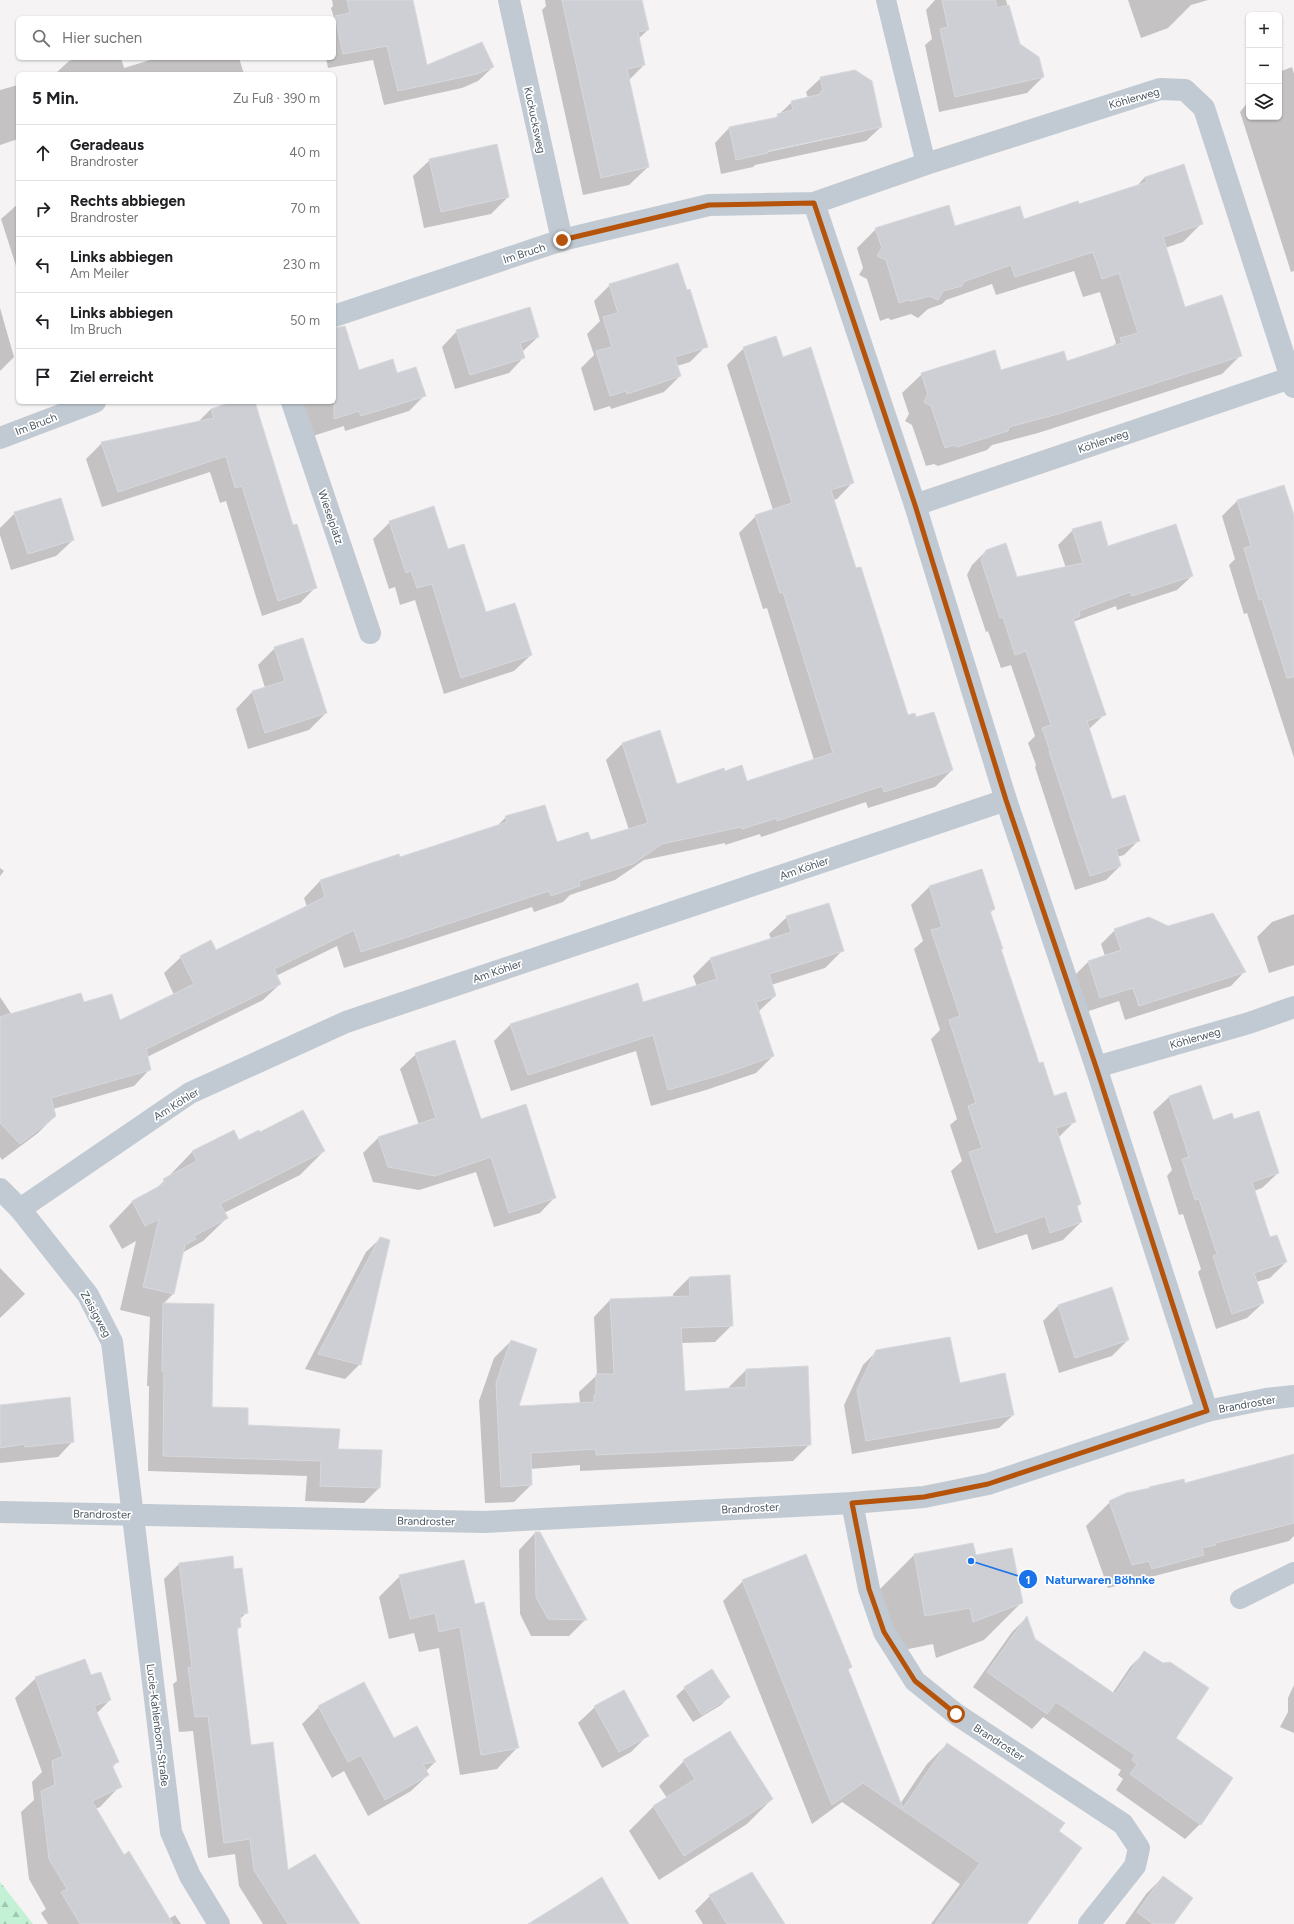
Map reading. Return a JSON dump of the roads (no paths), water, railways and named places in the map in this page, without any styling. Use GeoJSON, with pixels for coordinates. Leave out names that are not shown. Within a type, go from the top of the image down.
{"type":"FeatureCollection","features":[{"type":"Feature","properties":{"kind":"street","name":"Kuckucksweg"},"geometry":{"type":"LineString","coordinates":[[509,0],[562,240]]}},
{"type":"Feature","properties":{"kind":"street","name":"Köhlerweg"},"geometry":{"type":"LineString","coordinates":[[814,203],[926,164],[1160,89],[1185,90],[1204,108],[1292,382],[915,505]]}},
{"type":"Feature","properties":{"kind":"street","name":"Im Bruch"},"geometry":{"type":"LineString","coordinates":[[336,315],[562,240],[709,205],[814,203]]}},
{"type":"Feature","properties":{"kind":"street"},"geometry":{"type":"LineString","coordinates":[[814,203],[915,505],[1006,800],[1096,1067],[1207,1411]]}},
{"type":"Feature","properties":{"kind":"street","name":"Im Bruch"},"geometry":{"type":"LineString","coordinates":[[0,438],[90,404]]}},
{"type":"Feature","properties":{"kind":"street","name":"Wieselplatz"},"geometry":{"type":"LineString","coordinates":[[293,404],[370,633]]}},
{"type":"Feature","properties":{"kind":"street","name":"Am Köhler"},"geometry":{"type":"LineString","coordinates":[[20,1209],[190,1093],[346,1022],[1006,800]]}},
{"type":"Feature","properties":{"kind":"street","name":"Köhlerweg"},"geometry":{"type":"LineString","coordinates":[[1096,1067],[1249,1023],[1294,1007]]}},
{"type":"Feature","properties":{"kind":"street","name":"Zeisigweg"},"geometry":{"type":"LineString","coordinates":[[0,1189],[20,1209],[88,1295],[112,1342],[132,1515]]}},
{"type":"Feature","properties":{"kind":"street","name":"Brandroster"},"geometry":{"type":"LineString","coordinates":[[0,1512],[484,1522],[852,1503],[924,1497],[988,1484],[1207,1411],[1266,1399],[1294,1396]]}},
{"type":"Feature","properties":{"kind":"street","name":"Brandroster"},"geometry":{"type":"LineString","coordinates":[[852,1503],[869,1589],[884,1632],[915,1681],[956,1714],[1123,1824],[1139,1848],[1135,1866],[1089,1924]]}},
{"type":"Feature","properties":{"kind":"street","name":"Lucie-Kahlenborn-Straße"},"geometry":{"type":"LineString","coordinates":[[132,1515],[171,1832],[190,1876],[219,1924]]}},
{"type":"Feature","properties":{"kind":"lane"},"geometry":{"type":"LineString","coordinates":[[886,0],[926,164]]}},
{"type":"Feature","properties":{"kind":"lane"},"geometry":{"type":"LineString","coordinates":[[1240,1599],[1294,1572]]}},
{"type":"Feature","properties":{"kind":"place","name":"Naturwaren Böhnke"},"geometry":{"type":"Point","coordinates":[971,1561]}}]}
